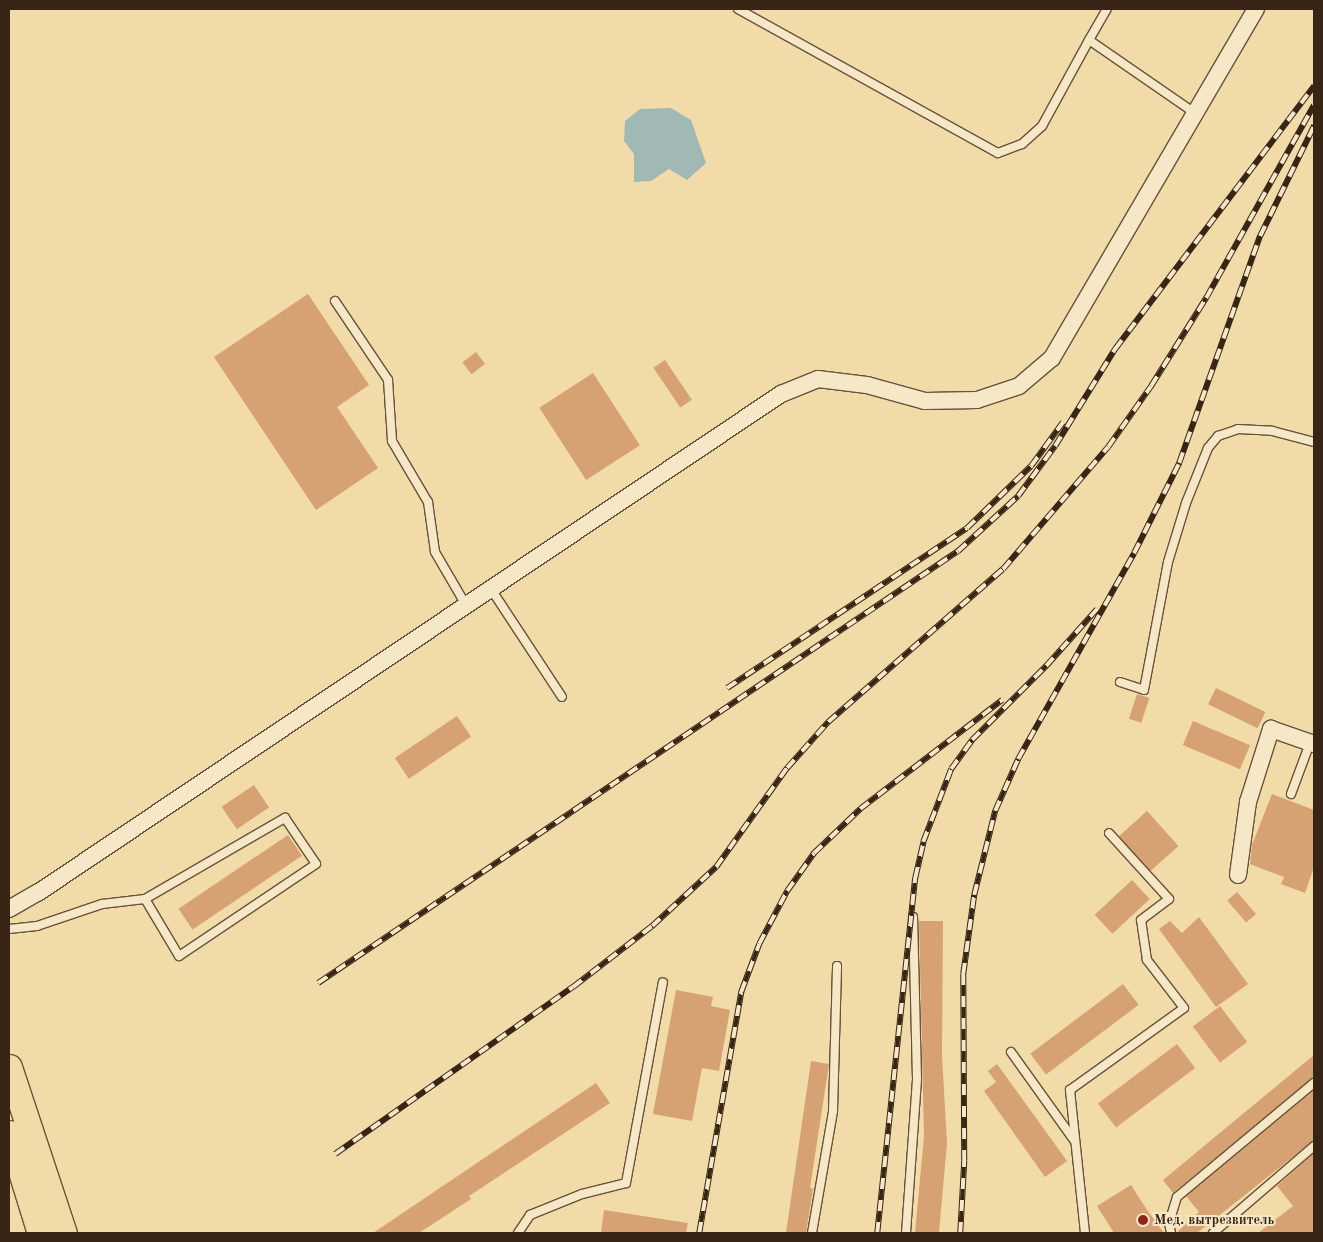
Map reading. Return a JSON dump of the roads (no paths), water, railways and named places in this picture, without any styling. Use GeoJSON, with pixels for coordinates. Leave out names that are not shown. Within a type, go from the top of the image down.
{"type":"FeatureCollection","features":[{"type":"Feature","properties":{"kind":"main road"},"geometry":{"type":"LineString","coordinates":[[9,1067],[64,1233]]}},
{"type":"Feature","properties":{"kind":"main road"},"geometry":{"type":"LineString","coordinates":[[9,1133],[40,1233]]}},
{"type":"Feature","properties":{"kind":"street"},"geometry":{"type":"LineString","coordinates":[[9,909],[39,892],[781,394],[818,380],[868,385],[925,401],[977,400],[1019,386],[1052,358],[1256,9]]}},
{"type":"Feature","properties":{"kind":"street"},"geometry":{"type":"LineString","coordinates":[[1238,875],[1248,802],[1271,729],[1312,744]]}},
{"type":"Feature","properties":{"kind":"lane"},"geometry":{"type":"LineString","coordinates":[[738,9],[998,153],[1022,144],[1042,126],[1107,9]]}},
{"type":"Feature","properties":{"kind":"lane"},"geometry":{"type":"LineString","coordinates":[[1089,40],[1195,113]]}},
{"type":"Feature","properties":{"kind":"lane"},"geometry":{"type":"LineString","coordinates":[[335,301],[388,380],[392,441],[428,502],[435,552],[466,605]]}},
{"type":"Feature","properties":{"kind":"lane"},"geometry":{"type":"LineString","coordinates":[[1120,682],[1144,690],[1168,562],[1186,503],[1208,448],[1218,436],[1238,429],[1272,432],[1314,442]]}},
{"type":"Feature","properties":{"kind":"lane"},"geometry":{"type":"LineString","coordinates":[[491,588],[562,697]]}},
{"type":"Feature","properties":{"kind":"lane"},"geometry":{"type":"LineString","coordinates":[[1291,794],[1312,744]]}},
{"type":"Feature","properties":{"kind":"lane"},"geometry":{"type":"LineString","coordinates":[[9,929],[37,926],[102,904],[145,899],[285,818],[316,864],[179,956],[145,899]]}},
{"type":"Feature","properties":{"kind":"lane"},"geometry":{"type":"LineString","coordinates":[[1085,1233],[1070,1090],[1184,1008],[1147,960],[1141,920],[1168,899],[1109,833]]}},
{"type":"Feature","properties":{"kind":"lane"},"geometry":{"type":"LineString","coordinates":[[906,1233],[917,1078],[913,917]]}},
{"type":"Feature","properties":{"kind":"lane"},"geometry":{"type":"LineString","coordinates":[[812,1233],[833,1111],[837,966]]}},
{"type":"Feature","properties":{"kind":"lane"},"geometry":{"type":"LineString","coordinates":[[518,1233],[530,1215],[582,1194],[626,1183],[663,982]]}},
{"type":"Feature","properties":{"kind":"lane"},"geometry":{"type":"LineString","coordinates":[[1012,1052],[1075,1141]]}},
{"type":"Feature","properties":{"kind":"lane"},"geometry":{"type":"LineString","coordinates":[[1171,1233],[1169,1223],[1177,1198],[1314,1083]]}},
{"type":"Feature","properties":{"kind":"lane"},"geometry":{"type":"LineString","coordinates":[[1213,1233],[1314,1146]]}},
{"type":"Feature","properties":{"kind":"water"},"geometry":{"type":"Polygon","coordinates":[[[671,108],[691,120],[706,163],[687,180],[669,169],[651,181],[634,182],[634,154],[624,141],[625,121],[640,109],[671,108]]]}},
{"type":"Feature","properties":{"kind":"railway"},"geometry":{"type":"LineString","coordinates":[[318,983],[958,551],[1018,496],[1055,446],[1115,349],[1314,86]]}},
{"type":"Feature","properties":{"kind":"railway"},"geometry":{"type":"LineString","coordinates":[[335,1154],[573,987],[652,926],[716,867],[787,768],[828,722],[1003,569],[1108,447],[1151,386],[1206,298],[1314,105]]}},
{"type":"Feature","properties":{"kind":"railway"},"geometry":{"type":"LineString","coordinates":[[960,1233],[964,1161],[963,974],[974,895],[995,811],[1018,759],[1134,553],[1179,463],[1260,236],[1314,126]]}},
{"type":"Feature","properties":{"kind":"railway"},"geometry":{"type":"LineString","coordinates":[[727,688],[967,528],[1031,466],[1063,422]]}},
{"type":"Feature","properties":{"kind":"railway"},"geometry":{"type":"LineString","coordinates":[[877,1233],[915,878],[923,842],[951,769],[972,740],[1046,666],[1097,609]]}},
{"type":"Feature","properties":{"kind":"railway"},"geometry":{"type":"LineString","coordinates":[[699,1233],[741,992],[759,944],[787,891],[814,853],[860,809],[1002,700]]}},
{"type":"Feature","properties":{"kind":"place","name":"Мед. вытрезвитель"},"geometry":{"type":"Point","coordinates":[1143,1220]}}]}
